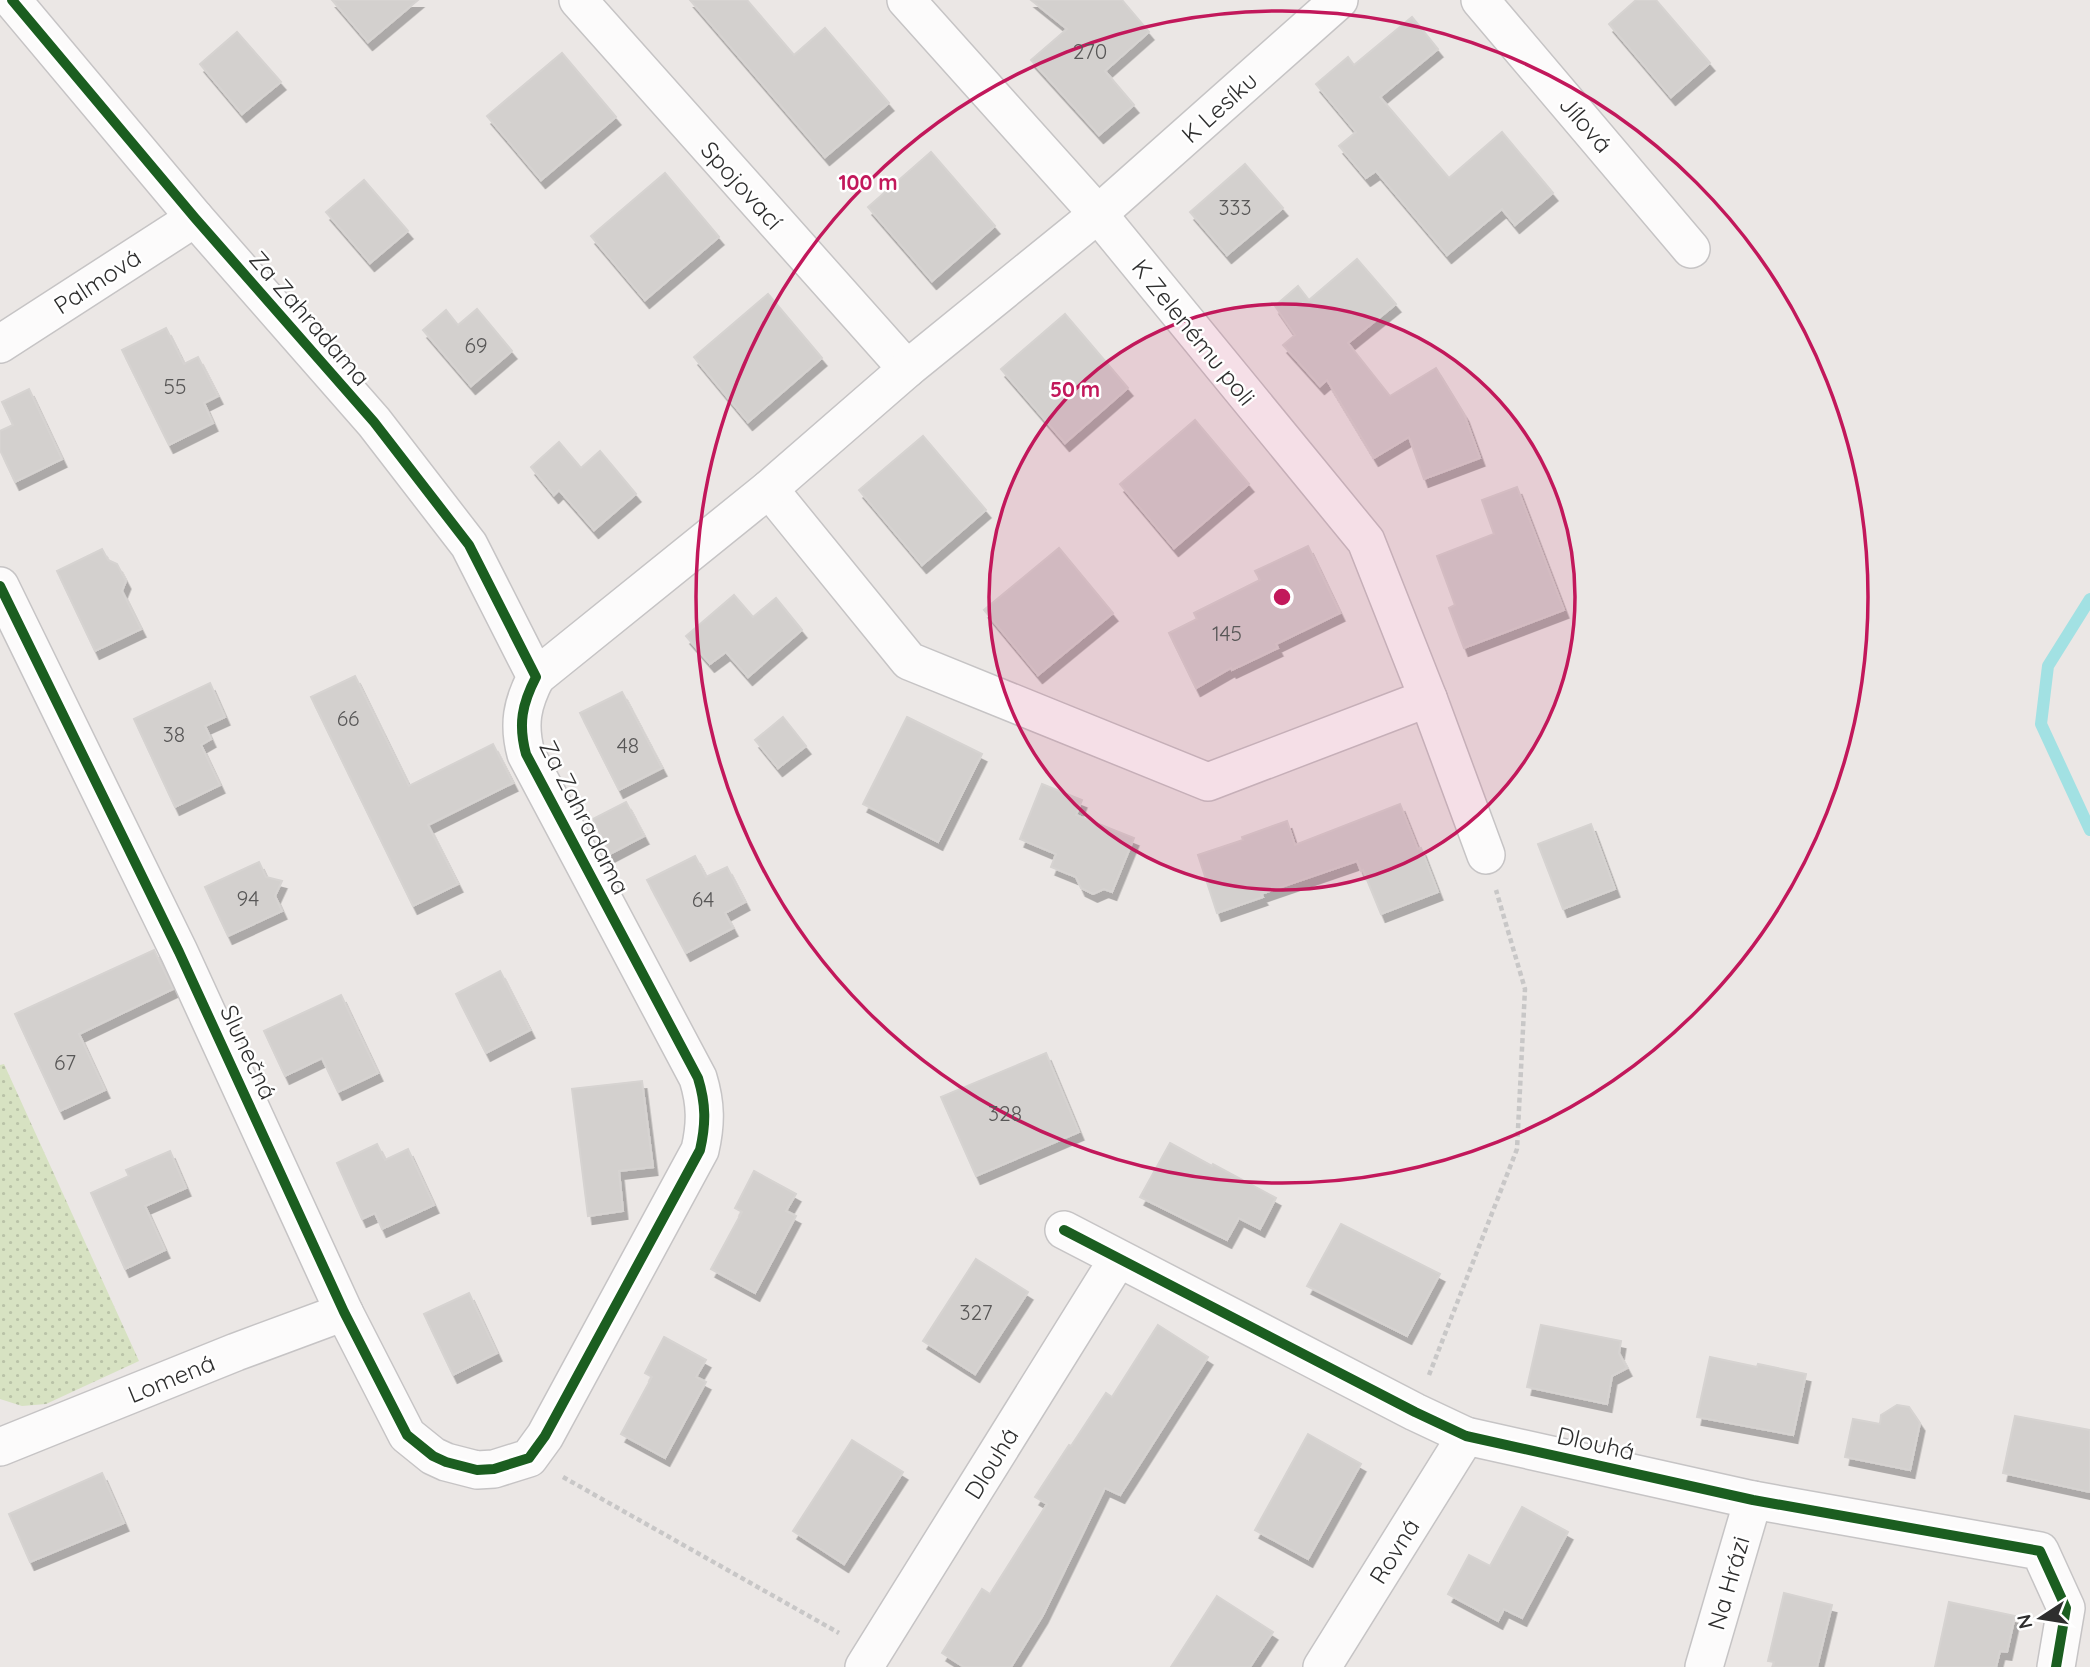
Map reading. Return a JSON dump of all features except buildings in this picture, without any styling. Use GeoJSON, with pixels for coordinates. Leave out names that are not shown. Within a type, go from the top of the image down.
{"type":"FeatureCollection","features":[{"type":"Feature","properties":{"kind":"street","name":"Za Zahradama"},"geometry":{"type":"LineString","coordinates":[[12,0],[194,218],[374,422],[468,545],[536,677],[526,696],[521,716],[521,735],[526,754],[698,1079],[706,1112],[700,1150],[545,1436],[519,1461]]}},
{"type":"Feature","properties":{"kind":"street","name":"Spojovací"},"geometry":{"type":"LineString","coordinates":[[578,0],[907,369]]}},
{"type":"Feature","properties":{"kind":"street","name":"K Zelenému poli"},"geometry":{"type":"LineString","coordinates":[[906,0],[1098,214],[1366,541],[1486,855]]}},
{"type":"Feature","properties":{"kind":"street","name":"K Lesíku"},"geometry":{"type":"LineString","coordinates":[[1098,214],[1339,0]]}},
{"type":"Feature","properties":{"kind":"street","name":"Jílová"},"geometry":{"type":"LineString","coordinates":[[1480,0],[1691,249]]}},
{"type":"Feature","properties":{"kind":"street"},"geometry":{"type":"LineString","coordinates":[[536,677],[769,489],[907,369],[1098,214]]}},
{"type":"Feature","properties":{"kind":"street","name":"Palmová"},"geometry":{"type":"LineString","coordinates":[[0,344],[194,218]]}},
{"type":"Feature","properties":{"kind":"street"},"geometry":{"type":"LineString","coordinates":[[769,489],[909,661],[1208,782],[1428,698]]}},
{"type":"Feature","properties":{"kind":"street","name":"Slunečná"},"geometry":{"type":"LineString","coordinates":[[0,586],[179,952],[344,1312],[407,1435],[433,1456],[461,1467],[485,1469],[519,1461]]}},
{"type":"Feature","properties":{"kind":"street","name":"Dlouhá"},"geometry":{"type":"LineString","coordinates":[[1064,1230],[1466,1436],[1753,1500],[2040,1551],[2066,1608],[2056,1667]]}},
{"type":"Feature","properties":{"kind":"street","name":"Dlouhá"},"geometry":{"type":"LineString","coordinates":[[869,1660],[1118,1258]]}},
{"type":"Feature","properties":{"kind":"street","name":"Lomená"},"geometry":{"type":"LineString","coordinates":[[0,1447],[236,1352],[344,1312]]}},
{"type":"Feature","properties":{"kind":"street","name":"Rovná"},"geometry":{"type":"LineString","coordinates":[[1321,1667],[1466,1436]]}},
{"type":"Feature","properties":{"kind":"street","name":"Na Hrázi"},"geometry":{"type":"LineString","coordinates":[[1704,1667],[1753,1500]]}},
{"type":"Feature","properties":{"kind":"path"},"geometry":{"type":"LineString","coordinates":[[1415,1412],[1517,1149],[1525,989],[1486,855]]}},
{"type":"Feature","properties":{"kind":"path"},"geometry":{"type":"LineString","coordinates":[[519,1461],[869,1660]]}},
{"type":"Feature","properties":{"kind":"green space"},"geometry":{"type":"Polygon","coordinates":[[[4,1064],[139,1361],[46,1404],[22,1406],[0,1399],[0,1065],[4,1064]]]}},
{"type":"Feature","properties":{"kind":"waterway"},"geometry":{"type":"LineString","coordinates":[[2090,599],[2048,666],[2041,724],[2090,830]]}},
{"type":"Feature","properties":{"kind":"cycle path"},"geometry":{"type":"LineString","coordinates":[[0,586],[179,952],[344,1312],[407,1435],[433,1456],[477,1470],[494,1469],[529,1458],[545,1436],[700,1150],[704,1114],[698,1078],[526,754],[522,733],[523,714],[527,696],[536,677],[469,545],[374,422],[195,218],[12,0]]}},
{"type":"Feature","properties":{"kind":"cycle path"},"geometry":{"type":"LineString","coordinates":[[1064,1230],[1466,1436],[1753,1500],[2040,1551],[2066,1608],[2056,1667]]}}]}
